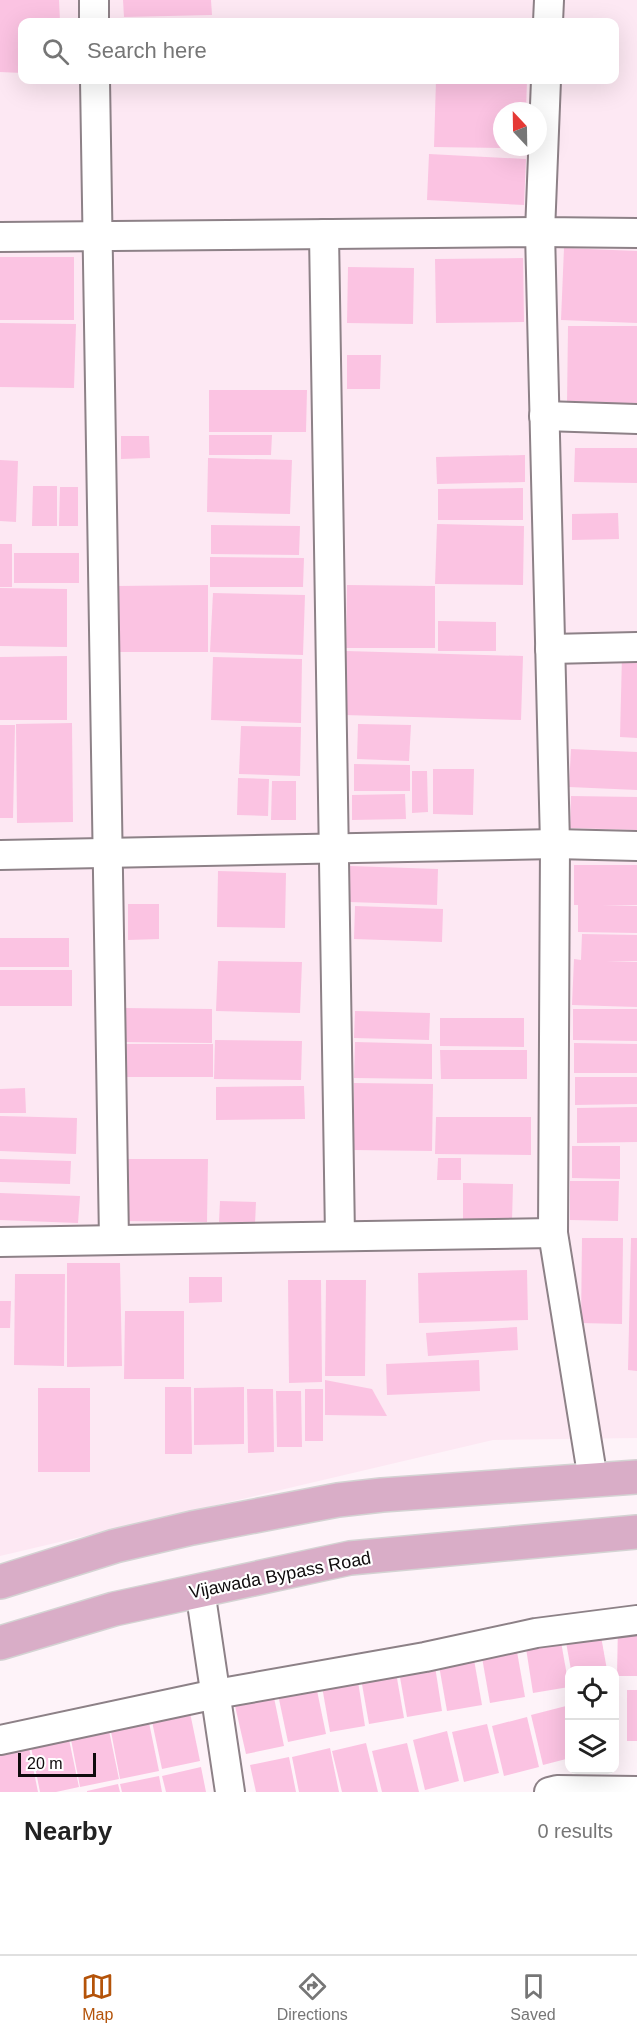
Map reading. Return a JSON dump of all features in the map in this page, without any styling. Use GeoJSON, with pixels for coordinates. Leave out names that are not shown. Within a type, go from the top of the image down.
{"type":"FeatureCollection","features":[{"type":"Feature","properties":{"kind":"main road"},"geometry":{"type":"LineString","coordinates":[[0,1582],[115,1546],[192,1528],[338,1500],[382,1494],[637,1477]]}},
{"type":"Feature","properties":{"kind":"main road","name":"Vijawada Bypass Road"},"geometry":{"type":"LineString","coordinates":[[0,1643],[114,1609],[350,1558],[637,1532]]}},
{"type":"Feature","properties":{"kind":"street"},"geometry":{"type":"LineString","coordinates":[[94,0],[94,18]]}},
{"type":"Feature","properties":{"kind":"street"},"geometry":{"type":"LineString","coordinates":[[548,18],[549,0]]}},
{"type":"Feature","properties":{"kind":"street"},"geometry":{"type":"LineString","coordinates":[[95,84],[114,1240]]}},
{"type":"Feature","properties":{"kind":"street"},"geometry":{"type":"LineString","coordinates":[[546,84],[540,232],[555,844],[553,1233],[593,1480]]}},
{"type":"Feature","properties":{"kind":"street"},"geometry":{"type":"LineString","coordinates":[[0,237],[637,233]]}},
{"type":"Feature","properties":{"kind":"street"},"geometry":{"type":"LineString","coordinates":[[324,234],[340,1236]]}},
{"type":"Feature","properties":{"kind":"street"},"geometry":{"type":"LineString","coordinates":[[544,416],[637,419]]}},
{"type":"Feature","properties":{"kind":"street"},"geometry":{"type":"LineString","coordinates":[[550,649],[637,647]]}},
{"type":"Feature","properties":{"kind":"street"},"geometry":{"type":"LineString","coordinates":[[0,855],[555,844],[637,846]]}},
{"type":"Feature","properties":{"kind":"street"},"geometry":{"type":"LineString","coordinates":[[0,1242],[553,1233]]}},
{"type":"Feature","properties":{"kind":"street"},"geometry":{"type":"LineString","coordinates":[[200,1590],[230,1792]]}},
{"type":"Feature","properties":{"kind":"street"},"geometry":{"type":"LineString","coordinates":[[0,1740],[216,1694],[425,1657],[536,1633],[637,1620]]}},
{"type":"Feature","properties":{"kind":"street"},"geometry":{"type":"LineString","coordinates":[[554,1792],[637,1791]]}},
{"type":"Feature","properties":{"kind":"shaded area"},"geometry":{"type":"Polygon","coordinates":[[[0,0],[637,0],[637,1438],[493,1440],[0,1556],[0,0]]]}},
{"type":"Feature","properties":{"kind":"building"},"geometry":{"type":"Polygon","coordinates":[[[0,0],[59,0],[60,18],[18,18],[18,73],[0,72],[0,0]]]}},
{"type":"Feature","properties":{"kind":"building"},"geometry":{"type":"Polygon","coordinates":[[[123,0],[211,0],[212,15],[124,17],[123,0]]]}},
{"type":"Feature","properties":{"kind":"building"},"geometry":{"type":"Polygon","coordinates":[[[436,84],[527,84],[526,102],[493,102],[493,148],[434,147],[436,84]]]}},
{"type":"Feature","properties":{"kind":"building"},"geometry":{"type":"Polygon","coordinates":[[[429,154],[526,159],[524,205],[427,200],[429,154]]]}},
{"type":"Feature","properties":{"kind":"building"},"geometry":{"type":"Polygon","coordinates":[[[564,248],[637,251],[637,323],[561,320],[564,248]]]}},
{"type":"Feature","properties":{"kind":"building"},"geometry":{"type":"Polygon","coordinates":[[[0,257],[74,257],[74,320],[0,320],[0,257]]]}},
{"type":"Feature","properties":{"kind":"building"},"geometry":{"type":"Polygon","coordinates":[[[523,258],[524,322],[436,323],[435,259],[523,258]]]}},
{"type":"Feature","properties":{"kind":"building"},"geometry":{"type":"Polygon","coordinates":[[[348,267],[414,268],[413,324],[347,323],[348,267]]]}},
{"type":"Feature","properties":{"kind":"building"},"geometry":{"type":"Polygon","coordinates":[[[0,323],[76,324],[74,388],[0,387],[0,323]]]}},
{"type":"Feature","properties":{"kind":"building"},"geometry":{"type":"Polygon","coordinates":[[[568,326],[637,326],[637,404],[567,404],[568,326]]]}},
{"type":"Feature","properties":{"kind":"building"},"geometry":{"type":"Polygon","coordinates":[[[347,355],[381,355],[380,389],[347,389],[347,355]]]}},
{"type":"Feature","properties":{"kind":"building"},"geometry":{"type":"Polygon","coordinates":[[[209,390],[307,390],[306,432],[209,432],[209,390]]]}},
{"type":"Feature","properties":{"kind":"building"},"geometry":{"type":"Polygon","coordinates":[[[209,435],[272,435],[271,455],[209,455],[209,435]]]}},
{"type":"Feature","properties":{"kind":"building"},"geometry":{"type":"Polygon","coordinates":[[[121,436],[149,436],[150,458],[121,459],[121,436]]]}},
{"type":"Feature","properties":{"kind":"building"},"geometry":{"type":"Polygon","coordinates":[[[575,448],[637,448],[637,483],[574,482],[575,448]]]}},
{"type":"Feature","properties":{"kind":"building"},"geometry":{"type":"Polygon","coordinates":[[[525,455],[525,482],[437,484],[436,457],[525,455]]]}},
{"type":"Feature","properties":{"kind":"building"},"geometry":{"type":"Polygon","coordinates":[[[208,458],[292,460],[290,514],[207,512],[208,458]]]}},
{"type":"Feature","properties":{"kind":"building"},"geometry":{"type":"Polygon","coordinates":[[[0,460],[18,461],[16,522],[0,521],[0,460]]]}},
{"type":"Feature","properties":{"kind":"building"},"geometry":{"type":"Polygon","coordinates":[[[33,486],[57,486],[57,526],[32,526],[33,486]]]}},
{"type":"Feature","properties":{"kind":"building"},"geometry":{"type":"Polygon","coordinates":[[[60,487],[78,487],[78,526],[59,526],[60,487]]]}},
{"type":"Feature","properties":{"kind":"building"},"geometry":{"type":"Polygon","coordinates":[[[523,488],[523,520],[438,520],[438,489],[523,488]]]}},
{"type":"Feature","properties":{"kind":"building"},"geometry":{"type":"Polygon","coordinates":[[[618,513],[619,539],[572,540],[572,514],[618,513]]]}},
{"type":"Feature","properties":{"kind":"building"},"geometry":{"type":"Polygon","coordinates":[[[437,524],[524,526],[523,585],[435,584],[437,524]]]}},
{"type":"Feature","properties":{"kind":"building"},"geometry":{"type":"Polygon","coordinates":[[[211,525],[300,526],[299,555],[211,554],[211,525]]]}},
{"type":"Feature","properties":{"kind":"building"},"geometry":{"type":"Polygon","coordinates":[[[0,544],[12,544],[12,587],[0,587],[0,544]]]}},
{"type":"Feature","properties":{"kind":"building"},"geometry":{"type":"Polygon","coordinates":[[[14,553],[79,553],[79,583],[14,583],[14,553]]]}},
{"type":"Feature","properties":{"kind":"building"},"geometry":{"type":"Polygon","coordinates":[[[210,557],[304,558],[303,587],[210,587],[210,557]]]}},
{"type":"Feature","properties":{"kind":"building"},"geometry":{"type":"Polygon","coordinates":[[[208,585],[208,652],[117,652],[117,586],[208,585]]]}},
{"type":"Feature","properties":{"kind":"building"},"geometry":{"type":"Polygon","coordinates":[[[347,585],[435,586],[435,648],[346,648],[347,585]]]}},
{"type":"Feature","properties":{"kind":"building"},"geometry":{"type":"Polygon","coordinates":[[[0,588],[67,589],[67,647],[0,646],[0,588]]]}},
{"type":"Feature","properties":{"kind":"building"},"geometry":{"type":"Polygon","coordinates":[[[213,593],[305,595],[303,655],[210,652],[213,593]]]}},
{"type":"Feature","properties":{"kind":"building"},"geometry":{"type":"Polygon","coordinates":[[[438,621],[496,622],[496,651],[438,651],[438,621]]]}},
{"type":"Feature","properties":{"kind":"building"},"geometry":{"type":"Polygon","coordinates":[[[346,651],[523,656],[521,720],[344,715],[346,651]]]}},
{"type":"Feature","properties":{"kind":"building"},"geometry":{"type":"Polygon","coordinates":[[[622,655],[637,655],[637,738],[620,737],[622,655]]]}},
{"type":"Feature","properties":{"kind":"building"},"geometry":{"type":"Polygon","coordinates":[[[67,656],[67,720],[0,720],[0,657],[67,656]]]}},
{"type":"Feature","properties":{"kind":"building"},"geometry":{"type":"Polygon","coordinates":[[[213,657],[302,659],[301,723],[211,720],[213,657]]]}},
{"type":"Feature","properties":{"kind":"building"},"geometry":{"type":"Polygon","coordinates":[[[72,723],[73,822],[17,823],[16,724],[72,723]]]}},
{"type":"Feature","properties":{"kind":"building"},"geometry":{"type":"Polygon","coordinates":[[[358,724],[411,725],[409,761],[357,759],[358,724]]]}},
{"type":"Feature","properties":{"kind":"building"},"geometry":{"type":"Polygon","coordinates":[[[0,725],[15,725],[13,818],[0,818],[0,725]]]}},
{"type":"Feature","properties":{"kind":"building"},"geometry":{"type":"Polygon","coordinates":[[[241,726],[301,727],[300,776],[239,774],[241,726]]]}},
{"type":"Feature","properties":{"kind":"building"},"geometry":{"type":"Polygon","coordinates":[[[571,749],[637,752],[637,790],[569,787],[571,749]]]}},
{"type":"Feature","properties":{"kind":"building"},"geometry":{"type":"Polygon","coordinates":[[[354,764],[410,765],[410,791],[354,791],[354,764]]]}},
{"type":"Feature","properties":{"kind":"building"},"geometry":{"type":"Polygon","coordinates":[[[433,769],[474,769],[473,815],[433,814],[433,769]]]}},
{"type":"Feature","properties":{"kind":"building"},"geometry":{"type":"Polygon","coordinates":[[[412,771],[427,771],[428,812],[412,813],[412,771]]]}},
{"type":"Feature","properties":{"kind":"building"},"geometry":{"type":"Polygon","coordinates":[[[238,778],[269,779],[268,816],[237,815],[238,778]]]}},
{"type":"Feature","properties":{"kind":"building"},"geometry":{"type":"Polygon","coordinates":[[[272,781],[296,781],[296,820],[271,820],[272,781]]]}},
{"type":"Feature","properties":{"kind":"building"},"geometry":{"type":"Polygon","coordinates":[[[405,794],[406,819],[352,820],[352,795],[405,794]]]}},
{"type":"Feature","properties":{"kind":"building"},"geometry":{"type":"Polygon","coordinates":[[[571,796],[637,797],[637,830],[570,828],[571,796]]]}},
{"type":"Feature","properties":{"kind":"building"},"geometry":{"type":"Polygon","coordinates":[[[574,865],[637,865],[637,905],[602,906],[637,906],[637,933],[578,932],[578,905],[574,905],[574,865]]]}},
{"type":"Feature","properties":{"kind":"building"},"geometry":{"type":"Polygon","coordinates":[[[350,866],[438,869],[437,905],[349,902],[350,866]]]}},
{"type":"Feature","properties":{"kind":"building"},"geometry":{"type":"Polygon","coordinates":[[[218,871],[286,873],[285,928],[217,927],[218,871]]]}},
{"type":"Feature","properties":{"kind":"building"},"geometry":{"type":"Polygon","coordinates":[[[128,904],[159,904],[159,939],[128,940],[128,904]]]}},
{"type":"Feature","properties":{"kind":"building"},"geometry":{"type":"Polygon","coordinates":[[[355,906],[443,909],[442,942],[354,939],[355,906]]]}},
{"type":"Feature","properties":{"kind":"building"},"geometry":{"type":"Polygon","coordinates":[[[582,934],[637,935],[637,961],[606,961],[637,962],[637,1007],[572,1005],[574,959],[581,960],[582,934]]]}},
{"type":"Feature","properties":{"kind":"building"},"geometry":{"type":"Polygon","coordinates":[[[0,938],[69,938],[69,967],[0,967],[0,938]]]}},
{"type":"Feature","properties":{"kind":"building"},"geometry":{"type":"Polygon","coordinates":[[[218,961],[302,962],[300,1013],[216,1011],[218,961]]]}},
{"type":"Feature","properties":{"kind":"building"},"geometry":{"type":"Polygon","coordinates":[[[0,970],[72,970],[72,1006],[0,1006],[0,970]]]}},
{"type":"Feature","properties":{"kind":"building"},"geometry":{"type":"Polygon","coordinates":[[[123,1008],[212,1009],[212,1043],[123,1042],[123,1008]]]}},
{"type":"Feature","properties":{"kind":"building"},"geometry":{"type":"Polygon","coordinates":[[[573,1009],[637,1009],[637,1041],[573,1040],[573,1009]]]}},
{"type":"Feature","properties":{"kind":"building"},"geometry":{"type":"Polygon","coordinates":[[[355,1011],[430,1013],[429,1040],[354,1038],[355,1011]]]}},
{"type":"Feature","properties":{"kind":"building"},"geometry":{"type":"Polygon","coordinates":[[[440,1018],[524,1018],[524,1047],[440,1046],[440,1018]]]}},
{"type":"Feature","properties":{"kind":"building"},"geometry":{"type":"Polygon","coordinates":[[[215,1040],[302,1041],[301,1080],[214,1079],[215,1040]]]}},
{"type":"Feature","properties":{"kind":"building"},"geometry":{"type":"Polygon","coordinates":[[[355,1042],[432,1044],[432,1079],[354,1078],[355,1042]]]}},
{"type":"Feature","properties":{"kind":"building"},"geometry":{"type":"Polygon","coordinates":[[[574,1043],[637,1044],[637,1073],[574,1073],[574,1043]]]}},
{"type":"Feature","properties":{"kind":"building"},"geometry":{"type":"Polygon","coordinates":[[[125,1044],[213,1044],[213,1077],[125,1077],[125,1044]]]}},
{"type":"Feature","properties":{"kind":"building"},"geometry":{"type":"Polygon","coordinates":[[[440,1050],[527,1050],[527,1079],[441,1079],[440,1050]]]}},
{"type":"Feature","properties":{"kind":"building"},"geometry":{"type":"Polygon","coordinates":[[[575,1077],[637,1077],[637,1104],[575,1105],[575,1077]]]}},
{"type":"Feature","properties":{"kind":"building"},"geometry":{"type":"Polygon","coordinates":[[[354,1083],[433,1084],[432,1151],[353,1150],[354,1083]]]}},
{"type":"Feature","properties":{"kind":"building"},"geometry":{"type":"Polygon","coordinates":[[[304,1086],[305,1119],[216,1120],[216,1087],[304,1086]]]}},
{"type":"Feature","properties":{"kind":"building"},"geometry":{"type":"Polygon","coordinates":[[[25,1088],[26,1113],[0,1113],[0,1089],[25,1088]]]}},
{"type":"Feature","properties":{"kind":"building"},"geometry":{"type":"Polygon","coordinates":[[[637,1107],[637,1142],[577,1143],[577,1108],[637,1107]]]}},
{"type":"Feature","properties":{"kind":"building"},"geometry":{"type":"Polygon","coordinates":[[[0,1116],[77,1118],[76,1154],[0,1151],[0,1116]]]}},
{"type":"Feature","properties":{"kind":"building"},"geometry":{"type":"Polygon","coordinates":[[[436,1117],[531,1117],[531,1155],[435,1154],[436,1117]]]}},
{"type":"Feature","properties":{"kind":"building"},"geometry":{"type":"Polygon","coordinates":[[[572,1146],[620,1146],[620,1179],[572,1178],[572,1146]]]}},
{"type":"Feature","properties":{"kind":"building"},"geometry":{"type":"Polygon","coordinates":[[[438,1158],[461,1158],[461,1180],[437,1180],[438,1158]]]}},
{"type":"Feature","properties":{"kind":"building"},"geometry":{"type":"Polygon","coordinates":[[[0,1159],[71,1161],[70,1184],[0,1182],[0,1159]]]}},
{"type":"Feature","properties":{"kind":"building"},"geometry":{"type":"Polygon","coordinates":[[[124,1159],[208,1159],[207,1222],[124,1221],[124,1159]]]}},
{"type":"Feature","properties":{"kind":"building"},"geometry":{"type":"Polygon","coordinates":[[[570,1181],[619,1181],[618,1221],[570,1220],[570,1181]]]}},
{"type":"Feature","properties":{"kind":"building"},"geometry":{"type":"Polygon","coordinates":[[[463,1183],[513,1184],[512,1221],[463,1221],[463,1183]]]}},
{"type":"Feature","properties":{"kind":"building"},"geometry":{"type":"Polygon","coordinates":[[[0,1193],[80,1196],[78,1223],[0,1220],[0,1193]]]}},
{"type":"Feature","properties":{"kind":"building"},"geometry":{"type":"Polygon","coordinates":[[[220,1201],[256,1202],[255,1224],[219,1222],[220,1201]]]}},
{"type":"Feature","properties":{"kind":"building"},"geometry":{"type":"Polygon","coordinates":[[[582,1238],[623,1238],[622,1324],[581,1323],[582,1238]]]}},
{"type":"Feature","properties":{"kind":"building"},"geometry":{"type":"Polygon","coordinates":[[[631,1238],[637,1238],[637,1371],[628,1370],[631,1238]]]}},
{"type":"Feature","properties":{"kind":"building"},"geometry":{"type":"Polygon","coordinates":[[[67,1263],[120,1263],[122,1366],[67,1367],[67,1263]]]}},
{"type":"Feature","properties":{"kind":"building"},"geometry":{"type":"Polygon","coordinates":[[[527,1270],[528,1320],[419,1323],[418,1273],[527,1270]]]}},
{"type":"Feature","properties":{"kind":"building"},"geometry":{"type":"Polygon","coordinates":[[[15,1274],[65,1274],[64,1366],[14,1365],[15,1274]]]}},
{"type":"Feature","properties":{"kind":"building"},"geometry":{"type":"Polygon","coordinates":[[[189,1277],[222,1277],[222,1302],[189,1303],[189,1277]]]}},
{"type":"Feature","properties":{"kind":"building"},"geometry":{"type":"Polygon","coordinates":[[[288,1280],[321,1280],[322,1382],[289,1383],[288,1280]]]}},
{"type":"Feature","properties":{"kind":"building"},"geometry":{"type":"Polygon","coordinates":[[[326,1280],[366,1280],[365,1376],[325,1376],[326,1280]]]}},
{"type":"Feature","properties":{"kind":"building"},"geometry":{"type":"Polygon","coordinates":[[[0,1301],[11,1301],[10,1328],[0,1328],[0,1301]]]}},
{"type":"Feature","properties":{"kind":"building"},"geometry":{"type":"Polygon","coordinates":[[[125,1311],[184,1311],[184,1379],[124,1379],[125,1311]]]}},
{"type":"Feature","properties":{"kind":"building"},"geometry":{"type":"Polygon","coordinates":[[[517,1327],[518,1350],[428,1356],[426,1333],[517,1327]]]}},
{"type":"Feature","properties":{"kind":"building"},"geometry":{"type":"Polygon","coordinates":[[[479,1360],[480,1391],[387,1395],[386,1364],[479,1360]]]}},
{"type":"Feature","properties":{"kind":"building"},"geometry":{"type":"Polygon","coordinates":[[[325,1380],[372,1389],[387,1416],[325,1415],[325,1380]]]}},
{"type":"Feature","properties":{"kind":"building"},"geometry":{"type":"Polygon","coordinates":[[[165,1387],[191,1387],[192,1454],[165,1454],[165,1387]]]}},
{"type":"Feature","properties":{"kind":"building"},"geometry":{"type":"Polygon","coordinates":[[[244,1387],[244,1444],[194,1445],[194,1388],[244,1387]]]}},
{"type":"Feature","properties":{"kind":"building"},"geometry":{"type":"Polygon","coordinates":[[[38,1388],[90,1388],[90,1472],[38,1472],[38,1388]]]}},
{"type":"Feature","properties":{"kind":"building"},"geometry":{"type":"Polygon","coordinates":[[[247,1389],[273,1389],[274,1452],[248,1453],[247,1389]]]}},
{"type":"Feature","properties":{"kind":"building"},"geometry":{"type":"Polygon","coordinates":[[[305,1389],[323,1389],[323,1441],[305,1441],[305,1389]]]}},
{"type":"Feature","properties":{"kind":"building"},"geometry":{"type":"Polygon","coordinates":[[[276,1391],[301,1391],[302,1447],[277,1447],[276,1391]]]}},
{"type":"Feature","properties":{"kind":"building"},"geometry":{"type":"Polygon","coordinates":[[[599,1625],[606,1666],[570,1666],[564,1631],[599,1625]]]}},
{"type":"Feature","properties":{"kind":"building"},"geometry":{"type":"Polygon","coordinates":[[[618,1625],[637,1625],[637,1676],[619,1676],[618,1625]]]}},
{"type":"Feature","properties":{"kind":"building"},"geometry":{"type":"Polygon","coordinates":[[[560,1636],[565,1666],[565,1688],[533,1693],[525,1642],[560,1636]]]}},
{"type":"Feature","properties":{"kind":"building"},"geometry":{"type":"Polygon","coordinates":[[[516,1646],[525,1697],[490,1703],[481,1652],[516,1646]]]}},
{"type":"Feature","properties":{"kind":"building"},"geometry":{"type":"Polygon","coordinates":[[[473,1654],[482,1705],[447,1711],[438,1660],[473,1654]]]}},
{"type":"Feature","properties":{"kind":"building"},"geometry":{"type":"Polygon","coordinates":[[[434,1660],[442,1711],[407,1717],[398,1666],[434,1660]]]}},
{"type":"Feature","properties":{"kind":"building"},"geometry":{"type":"Polygon","coordinates":[[[395,1667],[404,1718],[369,1724],[360,1673],[395,1667]]]}},
{"type":"Feature","properties":{"kind":"building"},"geometry":{"type":"Polygon","coordinates":[[[357,1675],[365,1726],[330,1732],[321,1681],[357,1675]]]}},
{"type":"Feature","properties":{"kind":"building"},"geometry":{"type":"Polygon","coordinates":[[[314,1676],[326,1734],[288,1742],[276,1685],[314,1676]]]}},
{"type":"Feature","properties":{"kind":"building"},"geometry":{"type":"Polygon","coordinates":[[[272,1688],[284,1746],[246,1754],[233,1697],[272,1688]]]}},
{"type":"Feature","properties":{"kind":"building"},"geometry":{"type":"Polygon","coordinates":[[[627,1690],[637,1690],[637,1741],[627,1741],[627,1690]]]}},
{"type":"Feature","properties":{"kind":"building"},"geometry":{"type":"Polygon","coordinates":[[[188,1703],[200,1761],[162,1769],[150,1712],[188,1703]]]}},
{"type":"Feature","properties":{"kind":"building"},"geometry":{"type":"Polygon","coordinates":[[[565,1706],[565,1759],[543,1765],[531,1715],[565,1706]]]}},
{"type":"Feature","properties":{"kind":"building"},"geometry":{"type":"Polygon","coordinates":[[[147,1713],[159,1771],[120,1779],[109,1721],[147,1713]]]}},
{"type":"Feature","properties":{"kind":"building"},"geometry":{"type":"Polygon","coordinates":[[[527,1717],[539,1767],[504,1776],[492,1726],[527,1717]]]}},
{"type":"Feature","properties":{"kind":"building"},"geometry":{"type":"Polygon","coordinates":[[[107,1721],[119,1779],[80,1787],[69,1729],[107,1721]]]}},
{"type":"Feature","properties":{"kind":"building"},"geometry":{"type":"Polygon","coordinates":[[[487,1724],[499,1773],[464,1782],[452,1732],[487,1724]]]}},
{"type":"Feature","properties":{"kind":"building"},"geometry":{"type":"Polygon","coordinates":[[[67,1730],[79,1787],[56,1792],[40,1792],[29,1737],[67,1730]]]}},
{"type":"Feature","properties":{"kind":"building"},"geometry":{"type":"Polygon","coordinates":[[[447,1731],[459,1781],[425,1790],[413,1740],[447,1731]]]}},
{"type":"Feature","properties":{"kind":"building"},"geometry":{"type":"Polygon","coordinates":[[[27,1738],[38,1792],[0,1792],[0,1743],[27,1738]]]}},
{"type":"Feature","properties":{"kind":"building"},"geometry":{"type":"Polygon","coordinates":[[[366,1743],[378,1792],[342,1792],[332,1751],[366,1743]]]}},
{"type":"Feature","properties":{"kind":"building"},"geometry":{"type":"Polygon","coordinates":[[[407,1743],[419,1792],[382,1792],[372,1751],[407,1743]]]}},
{"type":"Feature","properties":{"kind":"building"},"geometry":{"type":"Polygon","coordinates":[[[330,1748],[339,1792],[299,1792],[292,1757],[330,1748]]]}},
{"type":"Feature","properties":{"kind":"building"},"geometry":{"type":"Polygon","coordinates":[[[289,1757],[296,1792],[256,1792],[250,1765],[289,1757]]]}},
{"type":"Feature","properties":{"kind":"building"},"geometry":{"type":"Polygon","coordinates":[[[201,1767],[206,1792],[166,1792],[162,1776],[201,1767]]]}},
{"type":"Feature","properties":{"kind":"building"},"geometry":{"type":"Polygon","coordinates":[[[159,1776],[162,1792],[122,1792],[120,1784],[159,1776]]]}},
{"type":"Feature","properties":{"kind":"building"},"geometry":{"type":"Polygon","coordinates":[[[118,1784],[120,1792],[87,1792],[87,1791],[118,1784]]]}}]}
